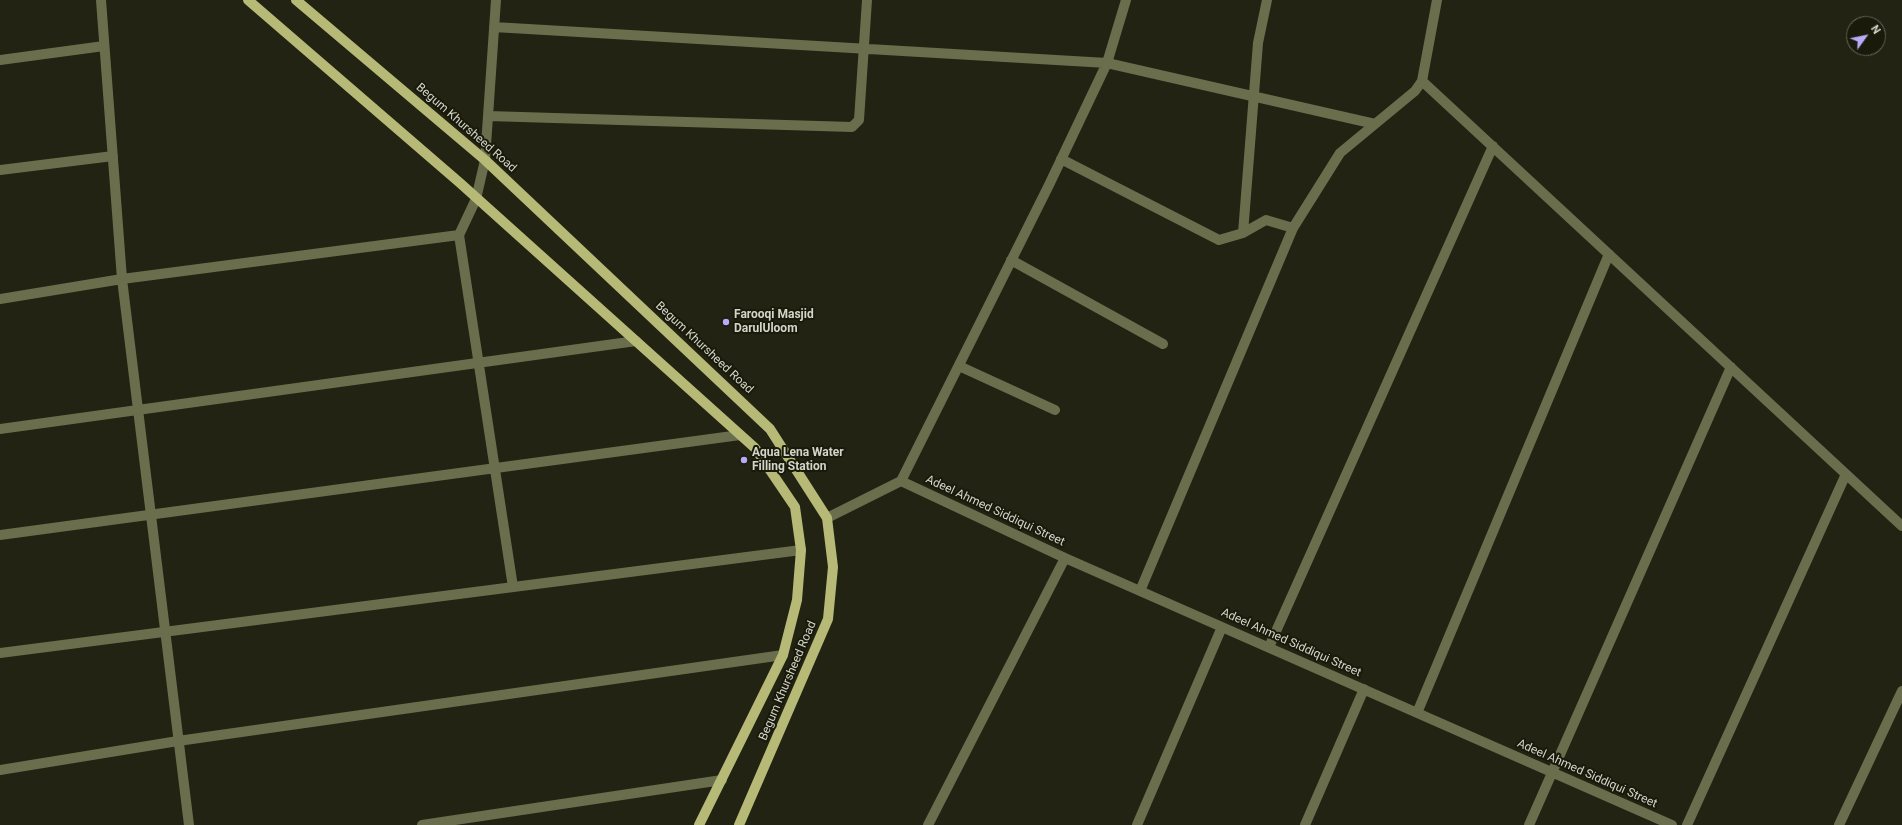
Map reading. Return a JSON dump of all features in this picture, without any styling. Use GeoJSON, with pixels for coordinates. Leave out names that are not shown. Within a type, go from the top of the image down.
{"type":"FeatureCollection","features":[{"type":"Feature","properties":{"kind":"main road"},"geometry":{"type":"LineString","coordinates":[[248,0],[454,178],[756,448],[795,507],[801,550],[797,600],[783,655],[699,825]]}},
{"type":"Feature","properties":{"kind":"main road","name":"Begum Khursheed Road"},"geometry":{"type":"LineString","coordinates":[[296,0],[485,160],[770,429],[827,518],[833,568],[828,619],[739,825]]}},
{"type":"Feature","properties":{"kind":"street"},"geometry":{"type":"LineString","coordinates":[[101,0],[122,279],[189,825]]}},
{"type":"Feature","properties":{"kind":"street"},"geometry":{"type":"LineString","coordinates":[[496,0],[485,160],[476,199],[459,235],[513,588]]}},
{"type":"Feature","properties":{"kind":"street"},"geometry":{"type":"LineString","coordinates":[[488,116],[852,127],[859,120],[867,0]]}},
{"type":"Feature","properties":{"kind":"street"},"geometry":{"type":"LineString","coordinates":[[827,518],[901,481],[1062,158],[1107,63],[1126,0]]}},
{"type":"Feature","properties":{"kind":"street"},"geometry":{"type":"LineString","coordinates":[[1243,233],[1258,43],[1267,0]]}},
{"type":"Feature","properties":{"kind":"street"},"geometry":{"type":"LineString","coordinates":[[1140,591],[1294,228],[1340,153],[1415,91],[1422,81],[1437,0]]}},
{"type":"Feature","properties":{"kind":"street"},"geometry":{"type":"LineString","coordinates":[[494,27],[1107,63],[1375,124]]}},
{"type":"Feature","properties":{"kind":"street"},"geometry":{"type":"LineString","coordinates":[[0,60],[104,46]]}},
{"type":"Feature","properties":{"kind":"street"},"geometry":{"type":"LineString","coordinates":[[1422,81],[1902,526]]}},
{"type":"Feature","properties":{"kind":"street"},"geometry":{"type":"LineString","coordinates":[[1269,647],[1493,146]]}},
{"type":"Feature","properties":{"kind":"street"},"geometry":{"type":"LineString","coordinates":[[0,170],[113,156]]}},
{"type":"Feature","properties":{"kind":"street"},"geometry":{"type":"LineString","coordinates":[[1062,158],[1219,240],[1243,233],[1266,220],[1294,228]]}},
{"type":"Feature","properties":{"kind":"street"},"geometry":{"type":"LineString","coordinates":[[0,299],[122,279],[459,235]]}},
{"type":"Feature","properties":{"kind":"street"},"geometry":{"type":"LineString","coordinates":[[1417,713],[1609,254]]}},
{"type":"Feature","properties":{"kind":"street"},"geometry":{"type":"LineString","coordinates":[[1011,260],[1163,344]]}},
{"type":"Feature","properties":{"kind":"street"},"geometry":{"type":"LineString","coordinates":[[0,429],[636,342]]}},
{"type":"Feature","properties":{"kind":"street"},"geometry":{"type":"LineString","coordinates":[[959,366],[1055,410]]}},
{"type":"Feature","properties":{"kind":"street"},"geometry":{"type":"LineString","coordinates":[[1529,825],[1731,367]]}},
{"type":"Feature","properties":{"kind":"street"},"geometry":{"type":"LineString","coordinates":[[0,535],[740,435]]}},
{"type":"Feature","properties":{"kind":"street"},"geometry":{"type":"LineString","coordinates":[[1687,825],[1846,474]]}},
{"type":"Feature","properties":{"kind":"street","name":"Adeel Ahmed Siddiqui Street"},"geometry":{"type":"LineString","coordinates":[[901,481],[1065,558],[1672,825]]}},
{"type":"Feature","properties":{"kind":"street"},"geometry":{"type":"LineString","coordinates":[[0,653],[801,550]]}},
{"type":"Feature","properties":{"kind":"street"},"geometry":{"type":"LineString","coordinates":[[928,825],[1065,558]]}},
{"type":"Feature","properties":{"kind":"street"},"geometry":{"type":"LineString","coordinates":[[1136,825],[1222,627]]}},
{"type":"Feature","properties":{"kind":"street"},"geometry":{"type":"LineString","coordinates":[[0,770],[178,742],[783,655]]}},
{"type":"Feature","properties":{"kind":"street"},"geometry":{"type":"LineString","coordinates":[[1305,825],[1364,689]]}},
{"type":"Feature","properties":{"kind":"street"},"geometry":{"type":"LineString","coordinates":[[1839,825],[1902,691]]}},
{"type":"Feature","properties":{"kind":"street"},"geometry":{"type":"LineString","coordinates":[[422,825],[722,780]]}},
{"type":"Feature","properties":{"kind":"place","name":"Farooqi Masjid DarulUloom"},"geometry":{"type":"Point","coordinates":[726,322]}},
{"type":"Feature","properties":{"kind":"place","name":"Aqua Lena Water Filling Station"},"geometry":{"type":"Point","coordinates":[744,460]}}]}
